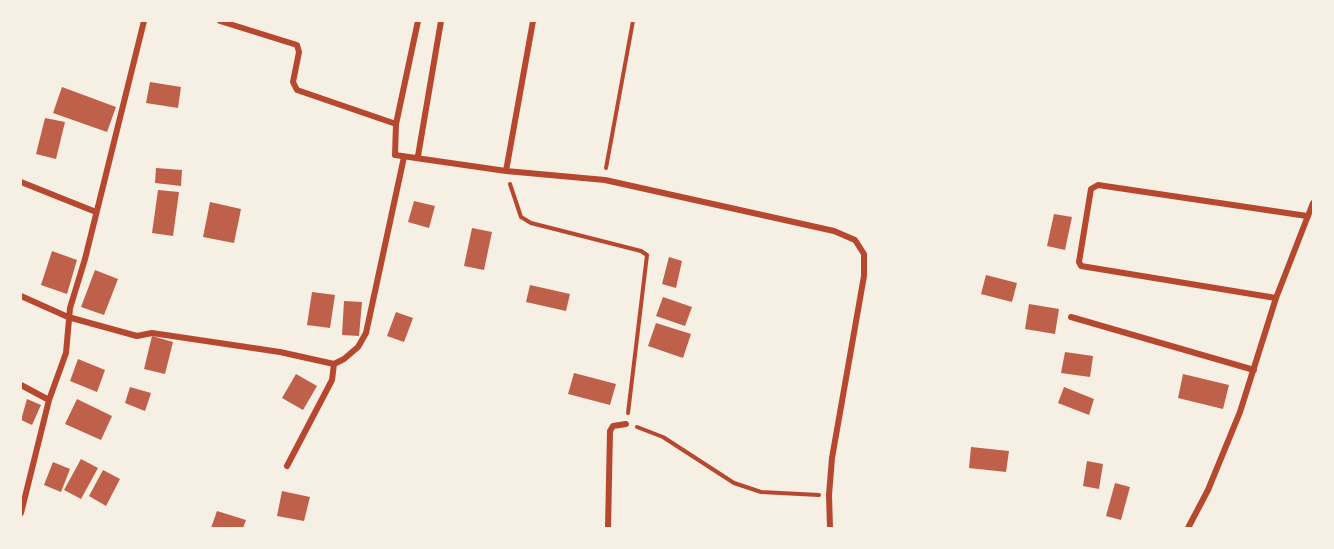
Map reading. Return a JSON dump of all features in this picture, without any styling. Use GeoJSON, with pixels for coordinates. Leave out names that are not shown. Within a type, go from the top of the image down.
{"type":"FeatureCollection","features":[{"type":"Feature","properties":{"kind":"street"},"geometry":{"type":"LineString","coordinates":[[21,513],[49,400],[66,352],[68,317],[144,21]]}},
{"type":"Feature","properties":{"kind":"street"},"geometry":{"type":"LineString","coordinates":[[220,21],[297,45],[299,52],[293,82],[297,90],[396,124]]}},
{"type":"Feature","properties":{"kind":"street"},"geometry":{"type":"LineString","coordinates":[[418,21],[396,124],[395,155],[418,156],[506,171],[605,180],[834,231],[855,240],[864,254],[864,276],[832,458],[829,495],[830,528]]}},
{"type":"Feature","properties":{"kind":"street"},"geometry":{"type":"LineString","coordinates":[[418,156],[441,21]]}},
{"type":"Feature","properties":{"kind":"street"},"geometry":{"type":"LineString","coordinates":[[506,171],[533,21]]}},
{"type":"Feature","properties":{"kind":"street"},"geometry":{"type":"LineString","coordinates":[[21,296],[68,317],[137,336],[152,333],[280,352],[334,364],[358,348],[366,333],[404,157]]}},
{"type":"Feature","properties":{"kind":"street"},"geometry":{"type":"LineString","coordinates":[[21,182],[96,212]]}},
{"type":"Feature","properties":{"kind":"street"},"geometry":{"type":"LineString","coordinates":[[1276,298],[1081,266],[1079,262],[1091,189],[1098,185],[1307,216]]}},
{"type":"Feature","properties":{"kind":"street"},"geometry":{"type":"LineString","coordinates":[[1188,528],[1215,475],[1254,370],[1276,298],[1313,203]]}},
{"type":"Feature","properties":{"kind":"street"},"geometry":{"type":"LineString","coordinates":[[1071,317],[1254,370]]}},
{"type":"Feature","properties":{"kind":"street"},"geometry":{"type":"LineString","coordinates":[[287,466],[333,380],[334,364]]}},
{"type":"Feature","properties":{"kind":"street"},"geometry":{"type":"LineString","coordinates":[[21,385],[49,400]]}},
{"type":"Feature","properties":{"kind":"street"},"geometry":{"type":"LineString","coordinates":[[608,528],[610,431],[613,426],[626,424]]}},
{"type":"Feature","properties":{"kind":"path"},"geometry":{"type":"LineString","coordinates":[[605,180],[606,155],[633,21]]}},
{"type":"Feature","properties":{"kind":"path"},"geometry":{"type":"LineString","coordinates":[[506,171],[521,217],[531,224],[641,251],[646,255],[626,424],[663,437],[734,483],[761,492],[829,495]]}},
{"type":"Feature","properties":{"kind":"building"},"geometry":{"type":"Polygon","coordinates":[[[150,82],[181,87],[178,108],[146,103],[150,82]]]}},
{"type":"Feature","properties":{"kind":"building"},"geometry":{"type":"Polygon","coordinates":[[[62,87],[116,107],[107,132],[53,113],[62,87]]]}},
{"type":"Feature","properties":{"kind":"building"},"geometry":{"type":"Polygon","coordinates":[[[45,118],[65,122],[56,159],[36,154],[45,118]]]}},
{"type":"Feature","properties":{"kind":"building"},"geometry":{"type":"Polygon","coordinates":[[[156,168],[182,170],[181,186],[155,183],[156,168]]]}},
{"type":"Feature","properties":{"kind":"building"},"geometry":{"type":"Polygon","coordinates":[[[158,190],[179,192],[173,236],[152,233],[158,190]]]}},
{"type":"Feature","properties":{"kind":"building"},"geometry":{"type":"Polygon","coordinates":[[[414,201],[435,206],[429,228],[408,222],[414,201]]]}},
{"type":"Feature","properties":{"kind":"building"},"geometry":{"type":"Polygon","coordinates":[[[210,202],[241,209],[234,243],[203,237],[210,202]]]}},
{"type":"Feature","properties":{"kind":"building"},"geometry":{"type":"Polygon","coordinates":[[[1054,214],[1072,217],[1065,250],[1047,246],[1054,214]]]}},
{"type":"Feature","properties":{"kind":"building"},"geometry":{"type":"Polygon","coordinates":[[[472,228],[492,232],[484,270],[464,266],[472,228]]]}},
{"type":"Feature","properties":{"kind":"building"},"geometry":{"type":"Polygon","coordinates":[[[52,251],[77,260],[67,294],[41,285],[52,251]]]}},
{"type":"Feature","properties":{"kind":"building"},"geometry":{"type":"Polygon","coordinates":[[[669,257],[682,261],[676,288],[662,284],[669,257]]]}},
{"type":"Feature","properties":{"kind":"building"},"geometry":{"type":"Polygon","coordinates":[[[95,270],[118,279],[104,315],[81,307],[95,270]]]}},
{"type":"Feature","properties":{"kind":"building"},"geometry":{"type":"Polygon","coordinates":[[[986,275],[1017,283],[1012,302],[981,294],[986,275]]]}},
{"type":"Feature","properties":{"kind":"building"},"geometry":{"type":"Polygon","coordinates":[[[530,285],[570,294],[566,311],[526,302],[530,285]]]}},
{"type":"Feature","properties":{"kind":"building"},"geometry":{"type":"Polygon","coordinates":[[[312,292],[335,295],[330,328],[307,325],[312,292]]]}},
{"type":"Feature","properties":{"kind":"building"},"geometry":{"type":"Polygon","coordinates":[[[663,297],[692,307],[685,326],[656,316],[663,297]]]}},
{"type":"Feature","properties":{"kind":"building"},"geometry":{"type":"Polygon","coordinates":[[[344,301],[362,302],[359,336],[342,335],[344,301]]]}},
{"type":"Feature","properties":{"kind":"building"},"geometry":{"type":"Polygon","coordinates":[[[1029,304],[1059,309],[1055,334],[1025,329],[1029,304]]]}},
{"type":"Feature","properties":{"kind":"building"},"geometry":{"type":"Polygon","coordinates":[[[396,312],[413,318],[404,342],[387,336],[396,312]]]}},
{"type":"Feature","properties":{"kind":"building"},"geometry":{"type":"Polygon","coordinates":[[[656,323],[691,334],[683,358],[648,346],[656,323]]]}},
{"type":"Feature","properties":{"kind":"building"},"geometry":{"type":"Polygon","coordinates":[[[152,336],[173,342],[165,374],[144,369],[152,336]]]}},
{"type":"Feature","properties":{"kind":"building"},"geometry":{"type":"Polygon","coordinates":[[[1065,352],[1093,356],[1090,377],[1061,373],[1065,352]]]}},
{"type":"Feature","properties":{"kind":"building"},"geometry":{"type":"Polygon","coordinates":[[[78,359],[105,370],[97,392],[70,381],[78,359]]]}},
{"type":"Feature","properties":{"kind":"building"},"geometry":{"type":"Polygon","coordinates":[[[574,373],[616,384],[610,405],[568,394],[574,373]]]}},
{"type":"Feature","properties":{"kind":"building"},"geometry":{"type":"Polygon","coordinates":[[[296,374],[317,386],[303,410],[282,398],[296,374]]]}},
{"type":"Feature","properties":{"kind":"building"},"geometry":{"type":"Polygon","coordinates":[[[1183,374],[1229,385],[1223,409],[1178,398],[1183,374]]]}},
{"type":"Feature","properties":{"kind":"building"},"geometry":{"type":"Polygon","coordinates":[[[130,387],[151,393],[145,411],[125,403],[130,387]]]}},
{"type":"Feature","properties":{"kind":"building"},"geometry":{"type":"Polygon","coordinates":[[[1064,387],[1094,399],[1089,415],[1058,403],[1064,387]]]}},
{"type":"Feature","properties":{"kind":"building"},"geometry":{"type":"Polygon","coordinates":[[[27,399],[41,405],[32,425],[21,420],[27,399]]]}},
{"type":"Feature","properties":{"kind":"building"},"geometry":{"type":"Polygon","coordinates":[[[77,399],[112,416],[101,440],[65,424],[77,399]]]}},
{"type":"Feature","properties":{"kind":"building"},"geometry":{"type":"Polygon","coordinates":[[[971,447],[1009,451],[1006,472],[969,468],[971,447]]]}},
{"type":"Feature","properties":{"kind":"building"},"geometry":{"type":"Polygon","coordinates":[[[81,459],[98,468],[81,499],[64,490],[81,459]]]}},
{"type":"Feature","properties":{"kind":"building"},"geometry":{"type":"Polygon","coordinates":[[[1087,461],[1103,464],[1099,489],[1083,486],[1087,461]]]}},
{"type":"Feature","properties":{"kind":"building"},"geometry":{"type":"Polygon","coordinates":[[[53,462],[70,469],[61,492],[44,485],[53,462]]]}},
{"type":"Feature","properties":{"kind":"building"},"geometry":{"type":"Polygon","coordinates":[[[103,470],[120,479],[106,506],[89,496],[103,470]]]}},
{"type":"Feature","properties":{"kind":"building"},"geometry":{"type":"Polygon","coordinates":[[[1115,483],[1130,487],[1121,520],[1106,516],[1115,483]]]}},
{"type":"Feature","properties":{"kind":"building"},"geometry":{"type":"Polygon","coordinates":[[[282,491],[310,497],[304,521],[277,516],[282,491]]]}},
{"type":"Feature","properties":{"kind":"building"},"geometry":{"type":"Polygon","coordinates":[[[217,511],[246,520],[243,528],[211,528],[217,511]]]}}]}
